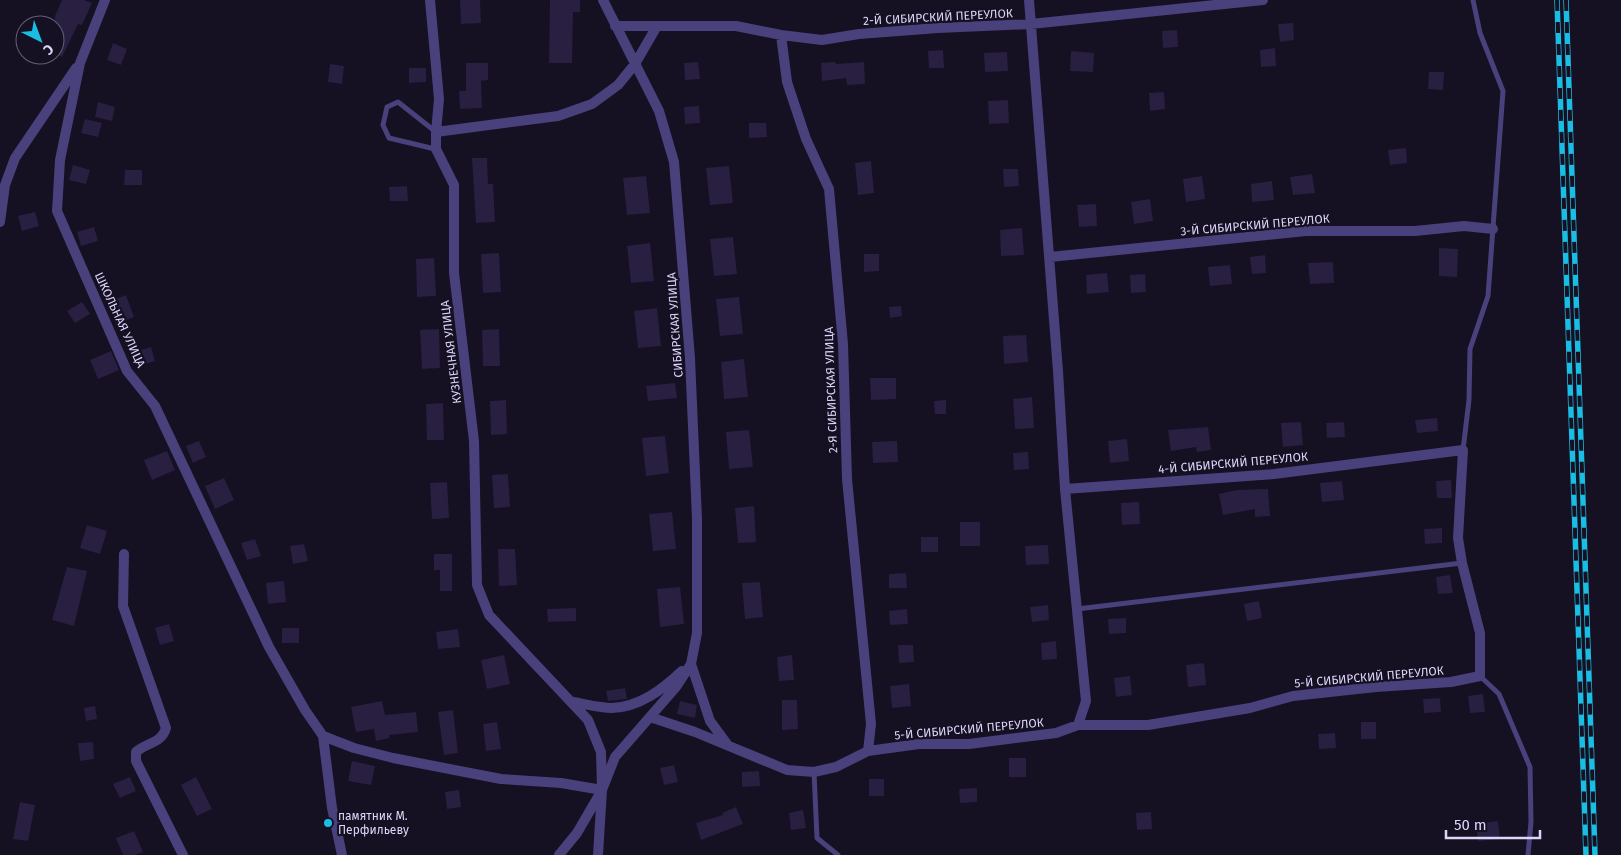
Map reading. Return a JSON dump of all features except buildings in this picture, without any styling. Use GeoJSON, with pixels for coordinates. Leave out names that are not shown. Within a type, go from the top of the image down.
{"type":"FeatureCollection","features":[{"type":"Feature","properties":{"kind":"street","name":"ШКОЛЬНАЯ УЛИЦА"},"geometry":{"type":"LineString","coordinates":[[105,0],[80,63],[60,160],[57,210],[127,371],[155,406],[270,647],[305,710],[322,736]]}},
{"type":"Feature","properties":{"kind":"street","name":"КУЗНЕЧНАЯ УЛИЦА"},"geometry":{"type":"LineString","coordinates":[[430,0],[439,99],[436,149],[454,185],[454,273],[474,441],[477,585],[489,615],[574,702],[588,720],[601,752],[602,790]]}},
{"type":"Feature","properties":{"kind":"street","name":"СИБИРСКАЯ УЛИЦА"},"geometry":{"type":"LineString","coordinates":[[603,0],[659,111],[674,162],[690,358],[697,519],[697,633],[691,664]]}},
{"type":"Feature","properties":{"kind":"street"},"geometry":{"type":"LineString","coordinates":[[1029,0],[1050,257],[1065,489],[1086,701],[1078,725]]}},
{"type":"Feature","properties":{"kind":"street","name":"2-Й СИБИРСКИЙ ПЕРЕУЛОК"},"geometry":{"type":"LineString","coordinates":[[615,26],[736,26],[781,36],[822,40],[859,34],[1032,24],[1263,0]]}},
{"type":"Feature","properties":{"kind":"street"},"geometry":{"type":"LineString","coordinates":[[436,132],[558,116],[592,104],[618,85],[635,64],[657,26]]}},
{"type":"Feature","properties":{"kind":"street","name":"2-Я СИБИРСКАЯ УЛИЦА"},"geometry":{"type":"LineString","coordinates":[[781,36],[787,82],[806,139],[830,189],[844,344],[849,497],[871,724],[868,752]]}},
{"type":"Feature","properties":{"kind":"street"},"geometry":{"type":"LineString","coordinates":[[0,222],[5,185],[14,158],[80,63]]}},
{"type":"Feature","properties":{"kind":"street","name":"3-Й СИБИРСКИЙ ПЕРЕУЛОК"},"geometry":{"type":"LineString","coordinates":[[1050,257],[1306,231],[1415,231],[1464,226],[1493,229]]}},
{"type":"Feature","properties":{"kind":"street"},"geometry":{"type":"LineString","coordinates":[[1463,450],[1458,538],[1462,564],[1480,633],[1480,676]]}},
{"type":"Feature","properties":{"kind":"street","name":"4-Й СИБИРСКИЙ ПЕРЕУЛОК"},"geometry":{"type":"LineString","coordinates":[[1065,489],[1274,474],[1463,450]]}},
{"type":"Feature","properties":{"kind":"street"},"geometry":{"type":"LineString","coordinates":[[124,554],[123,606],[166,728],[164,734],[158,740],[136,752],[136,762],[183,855]]}},
{"type":"Feature","properties":{"kind":"street"},"geometry":{"type":"LineString","coordinates":[[574,702],[612,708],[636,702],[658,693],[691,664]]}},
{"type":"Feature","properties":{"kind":"street"},"geometry":{"type":"LineString","coordinates":[[559,855],[577,833],[602,790],[615,757],[676,687],[691,664]]}},
{"type":"Feature","properties":{"kind":"street"},"geometry":{"type":"LineString","coordinates":[[691,664],[710,721],[728,746]]}},
{"type":"Feature","properties":{"kind":"street","name":"5-Й СИБИРСКИЙ ПЕРЕУЛОК"},"geometry":{"type":"LineString","coordinates":[[650,716],[787,770],[814,772],[836,766],[868,752],[919,744],[969,744],[1056,733],[1078,725],[1148,725],[1250,708],[1293,696],[1376,687],[1451,682],[1480,676]]}},
{"type":"Feature","properties":{"kind":"street"},"geometry":{"type":"LineString","coordinates":[[342,855],[332,808],[322,736],[354,748],[393,758],[501,779],[553,782],[602,790]]}},
{"type":"Feature","properties":{"kind":"street"},"geometry":{"type":"LineString","coordinates":[[598,855],[602,790]]}},
{"type":"Feature","properties":{"kind":"lane"},"geometry":{"type":"LineString","coordinates":[[1463,450],[1469,400],[1470,349],[1488,296],[1503,91],[1480,33],[1473,0]]}},
{"type":"Feature","properties":{"kind":"lane"},"geometry":{"type":"LineString","coordinates":[[436,132],[398,102],[387,107],[383,125],[389,138],[436,149]]}},
{"type":"Feature","properties":{"kind":"lane"},"geometry":{"type":"LineString","coordinates":[[1076,609],[1462,564]]}},
{"type":"Feature","properties":{"kind":"lane"},"geometry":{"type":"LineString","coordinates":[[1480,676],[1499,694],[1530,767],[1531,822],[1528,855]]}},
{"type":"Feature","properties":{"kind":"lane"},"geometry":{"type":"LineString","coordinates":[[814,772],[817,838],[838,855]]}},
{"type":"Feature","properties":{"kind":"railway"},"geometry":{"type":"LineString","coordinates":[[1557,0],[1586,855]]}},
{"type":"Feature","properties":{"kind":"railway"},"geometry":{"type":"LineString","coordinates":[[1566,0],[1595,855]]}},
{"type":"Feature","properties":{"kind":"place","name":"памятник М. Перфильеву"},"geometry":{"type":"Point","coordinates":[328,823]}}]}
